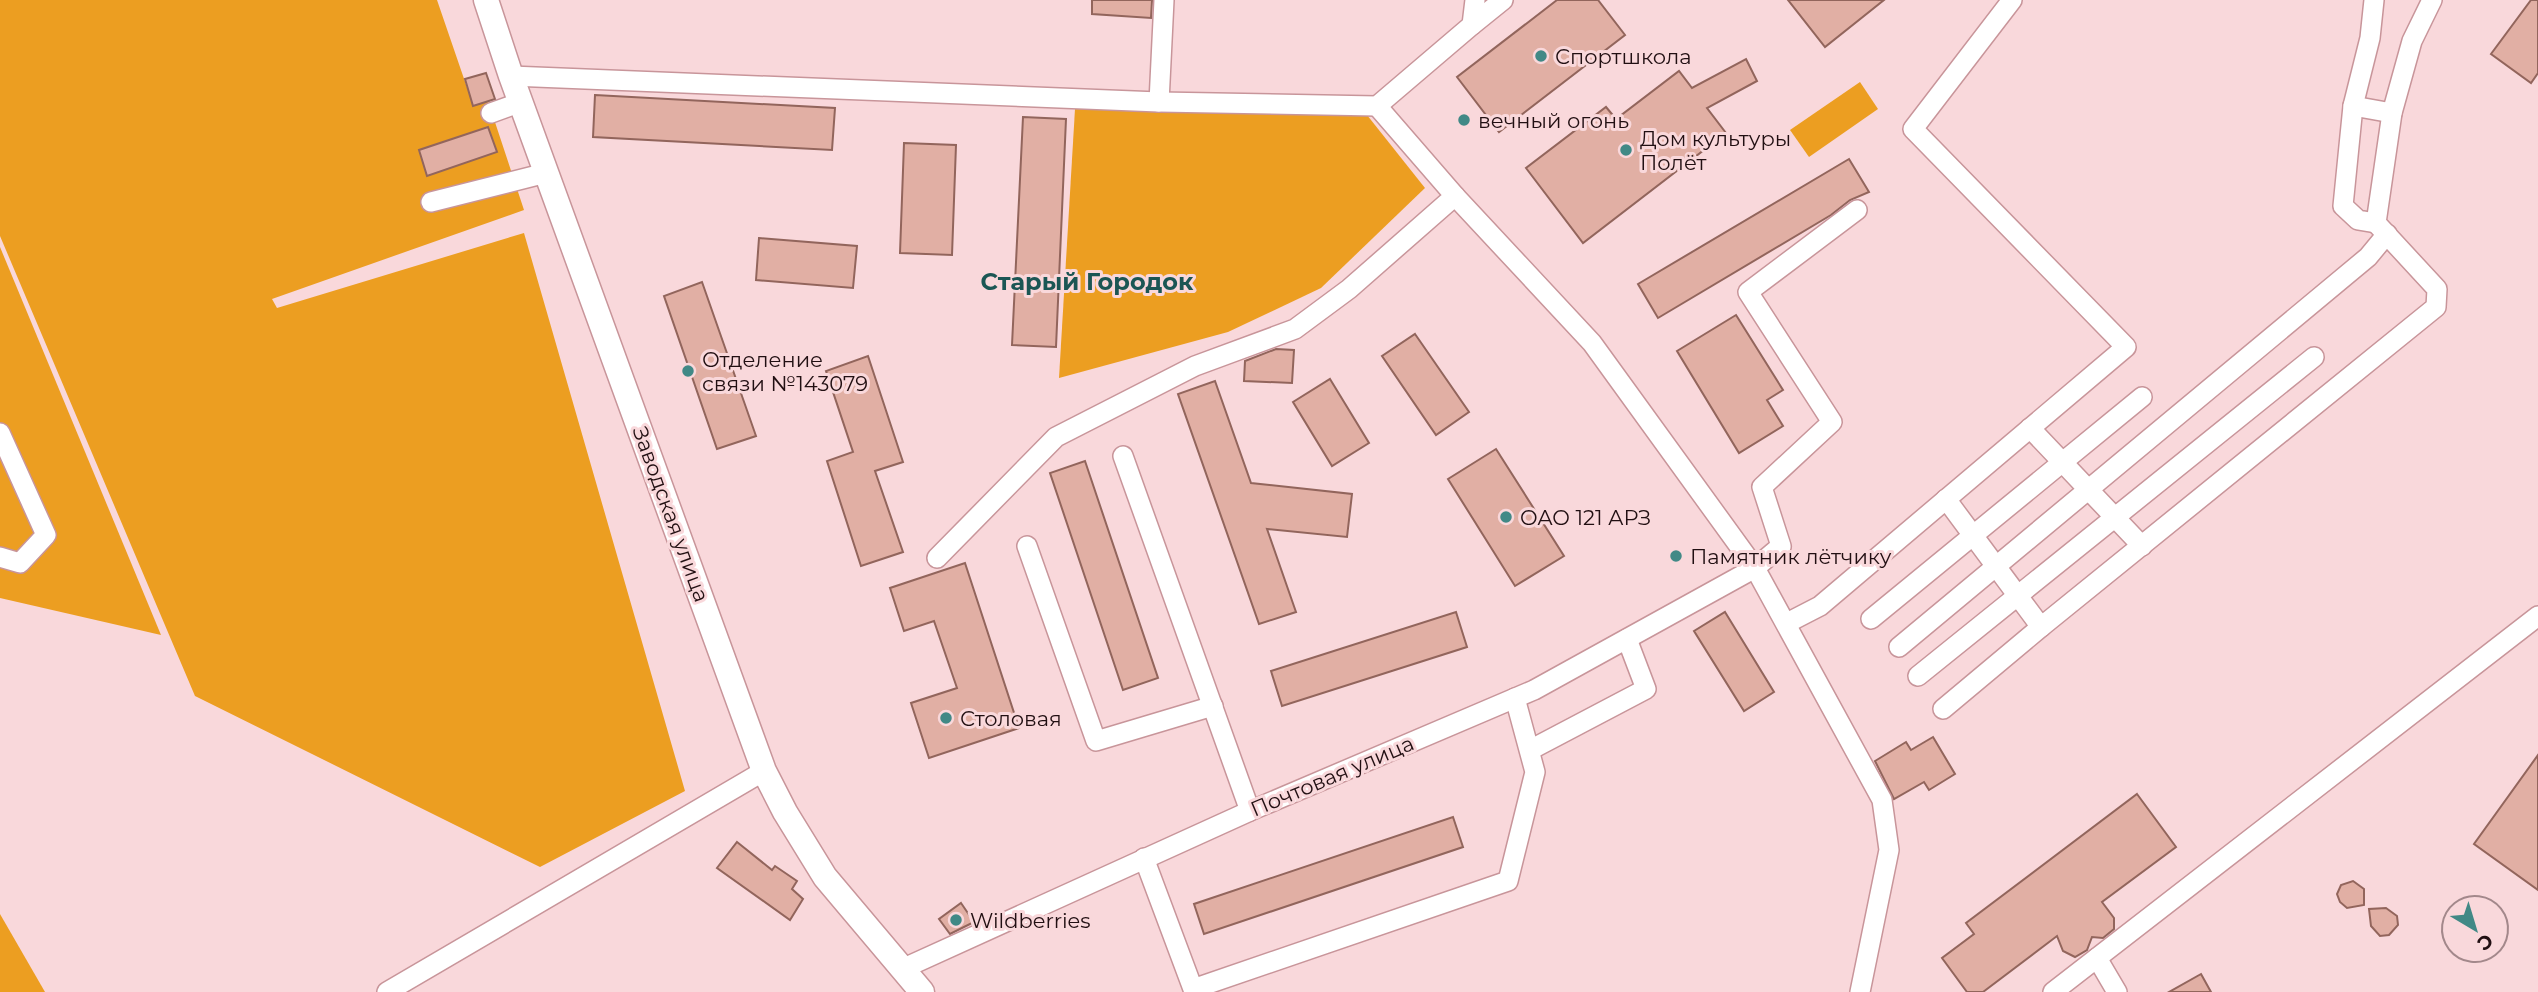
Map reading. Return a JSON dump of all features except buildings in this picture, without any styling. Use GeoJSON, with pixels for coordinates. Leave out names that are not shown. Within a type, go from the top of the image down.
{"type":"FeatureCollection","features":[{"type":"Feature","properties":{"kind":"main road","name":"Заводская улица"},"geometry":{"type":"LineString","coordinates":[[486,0],[520,102],[764,771],[785,813],[825,877],[922,992]]}},
{"type":"Feature","properties":{"kind":"street"},"geometry":{"type":"LineString","coordinates":[[1159,102],[1164,0]]}},
{"type":"Feature","properties":{"kind":"street"},"geometry":{"type":"LineString","coordinates":[[1472,25],[1475,0]]}},
{"type":"Feature","properties":{"kind":"street"},"geometry":{"type":"LineString","coordinates":[[511,76],[1159,102],[1377,106],[1503,0]]}},
{"type":"Feature","properties":{"kind":"street"},"geometry":{"type":"LineString","coordinates":[[1787,623],[1820,606],[2126,347],[1913,130],[2012,0]]}},
{"type":"Feature","properties":{"kind":"street"},"geometry":{"type":"LineString","coordinates":[[1943,709],[2436,307],[2437,289],[2381,228],[2358,220],[2343,206],[2353,106],[2370,38],[2374,0]]}},
{"type":"Feature","properties":{"kind":"street"},"geometry":{"type":"LineString","coordinates":[[1899,647],[2368,257],[2381,228],[2392,113],[2412,41],[2432,0]]}},
{"type":"Feature","properties":{"kind":"street"},"geometry":{"type":"LineString","coordinates":[[491,113],[520,102]]}},
{"type":"Feature","properties":{"kind":"street"},"geometry":{"type":"LineString","coordinates":[[1377,106],[1455,196],[1592,344],[1755,568],[1787,623],[1882,800],[1889,850],[1860,992]]}},
{"type":"Feature","properties":{"kind":"street"},"geometry":{"type":"LineString","coordinates":[[2353,106],[2392,113]]}},
{"type":"Feature","properties":{"kind":"street"},"geometry":{"type":"LineString","coordinates":[[431,202],[546,173]]}},
{"type":"Feature","properties":{"kind":"street"},"geometry":{"type":"LineString","coordinates":[[936,558],[1056,438],[1195,366],[1295,329],[1349,289],[1455,196]]}},
{"type":"Feature","properties":{"kind":"street","name":"Почтовая улица"},"geometry":{"type":"LineString","coordinates":[[902,969],[1250,811],[1515,698],[1755,568],[1781,546],[1762,487],[1832,422],[1748,292],[1857,211]]}},
{"type":"Feature","properties":{"kind":"street"},"geometry":{"type":"LineString","coordinates":[[1918,676],[2314,357]]}},
{"type":"Feature","properties":{"kind":"street"},"geometry":{"type":"LineString","coordinates":[[1871,619],[2142,397]]}},
{"type":"Feature","properties":{"kind":"street"},"geometry":{"type":"LineString","coordinates":[[2030,428],[2142,546]]}},
{"type":"Feature","properties":{"kind":"street"},"geometry":{"type":"LineString","coordinates":[[0,433],[46,535],[20,563],[0,557]]}},
{"type":"Feature","properties":{"kind":"street"},"geometry":{"type":"LineString","coordinates":[[1123,456],[1250,811]]}},
{"type":"Feature","properties":{"kind":"street"},"geometry":{"type":"LineString","coordinates":[[1946,499],[2041,627]]}},
{"type":"Feature","properties":{"kind":"street"},"geometry":{"type":"LineString","coordinates":[[1027,546],[1097,741],[1213,706]]}},
{"type":"Feature","properties":{"kind":"street"},"geometry":{"type":"LineString","coordinates":[[2061,990],[2096,958],[2538,616]]}},
{"type":"Feature","properties":{"kind":"street"},"geometry":{"type":"LineString","coordinates":[[1530,750],[1646,689],[1627,639]]}},
{"type":"Feature","properties":{"kind":"street"},"geometry":{"type":"LineString","coordinates":[[1144,858],[1193,989],[1508,881],[1535,772],[1515,698]]}},
{"type":"Feature","properties":{"kind":"street"},"geometry":{"type":"LineString","coordinates":[[387,992],[764,771]]}},
{"type":"Feature","properties":{"kind":"street"},"geometry":{"type":"LineString","coordinates":[[2096,958],[2117,992]]}},
{"type":"Feature","properties":{"kind":"shaded area"},"geometry":{"type":"Polygon","coordinates":[[[0,0],[437,0],[473,105],[488,101],[524,210],[272,299],[277,308],[524,233],[685,791],[540,867],[195,696],[0,236],[0,0]]]}},
{"type":"Feature","properties":{"kind":"shaded area"},"geometry":{"type":"Polygon","coordinates":[[[1860,82],[1878,109],[1809,157],[1790,130],[1860,82]]]}},
{"type":"Feature","properties":{"kind":"shaded area"},"geometry":{"type":"Polygon","coordinates":[[[1075,109],[1367,115],[1425,188],[1321,288],[1228,332],[1059,378],[1075,109]]]}},
{"type":"Feature","properties":{"kind":"shaded area"},"geometry":{"type":"Polygon","coordinates":[[[0,247],[161,635],[0,598],[0,247]]]}},
{"type":"Feature","properties":{"kind":"shaded area"},"geometry":{"type":"Polygon","coordinates":[[[0,914],[45,992],[0,992],[0,914]]]}},
{"type":"Feature","properties":{"kind":"place","name":"Спортшкола"},"geometry":{"type":"Point","coordinates":[1541,56]}},
{"type":"Feature","properties":{"kind":"place","name":"вечный огонь"},"geometry":{"type":"Point","coordinates":[1464,120]}},
{"type":"Feature","properties":{"kind":"place","name":"Дом культуры Полёт"},"geometry":{"type":"Point","coordinates":[1626,150]}},
{"type":"Feature","properties":{"kind":"place","name":"Отделение связи №143079"},"geometry":{"type":"Point","coordinates":[688,371]}},
{"type":"Feature","properties":{"kind":"place","name":"OAO 121 АРЗ"},"geometry":{"type":"Point","coordinates":[1506,517]}},
{"type":"Feature","properties":{"kind":"place","name":"Памятник лётчику"},"geometry":{"type":"Point","coordinates":[1676,556]}},
{"type":"Feature","properties":{"kind":"place","name":"Столовая"},"geometry":{"type":"Point","coordinates":[946,718]}},
{"type":"Feature","properties":{"kind":"place","name":"Wildberries"},"geometry":{"type":"Point","coordinates":[956,920]}},
{"type":"Feature","properties":{"kind":"district","name":"Старый Городок"},"geometry":{"type":"Point","coordinates":[1087,281]}}]}
